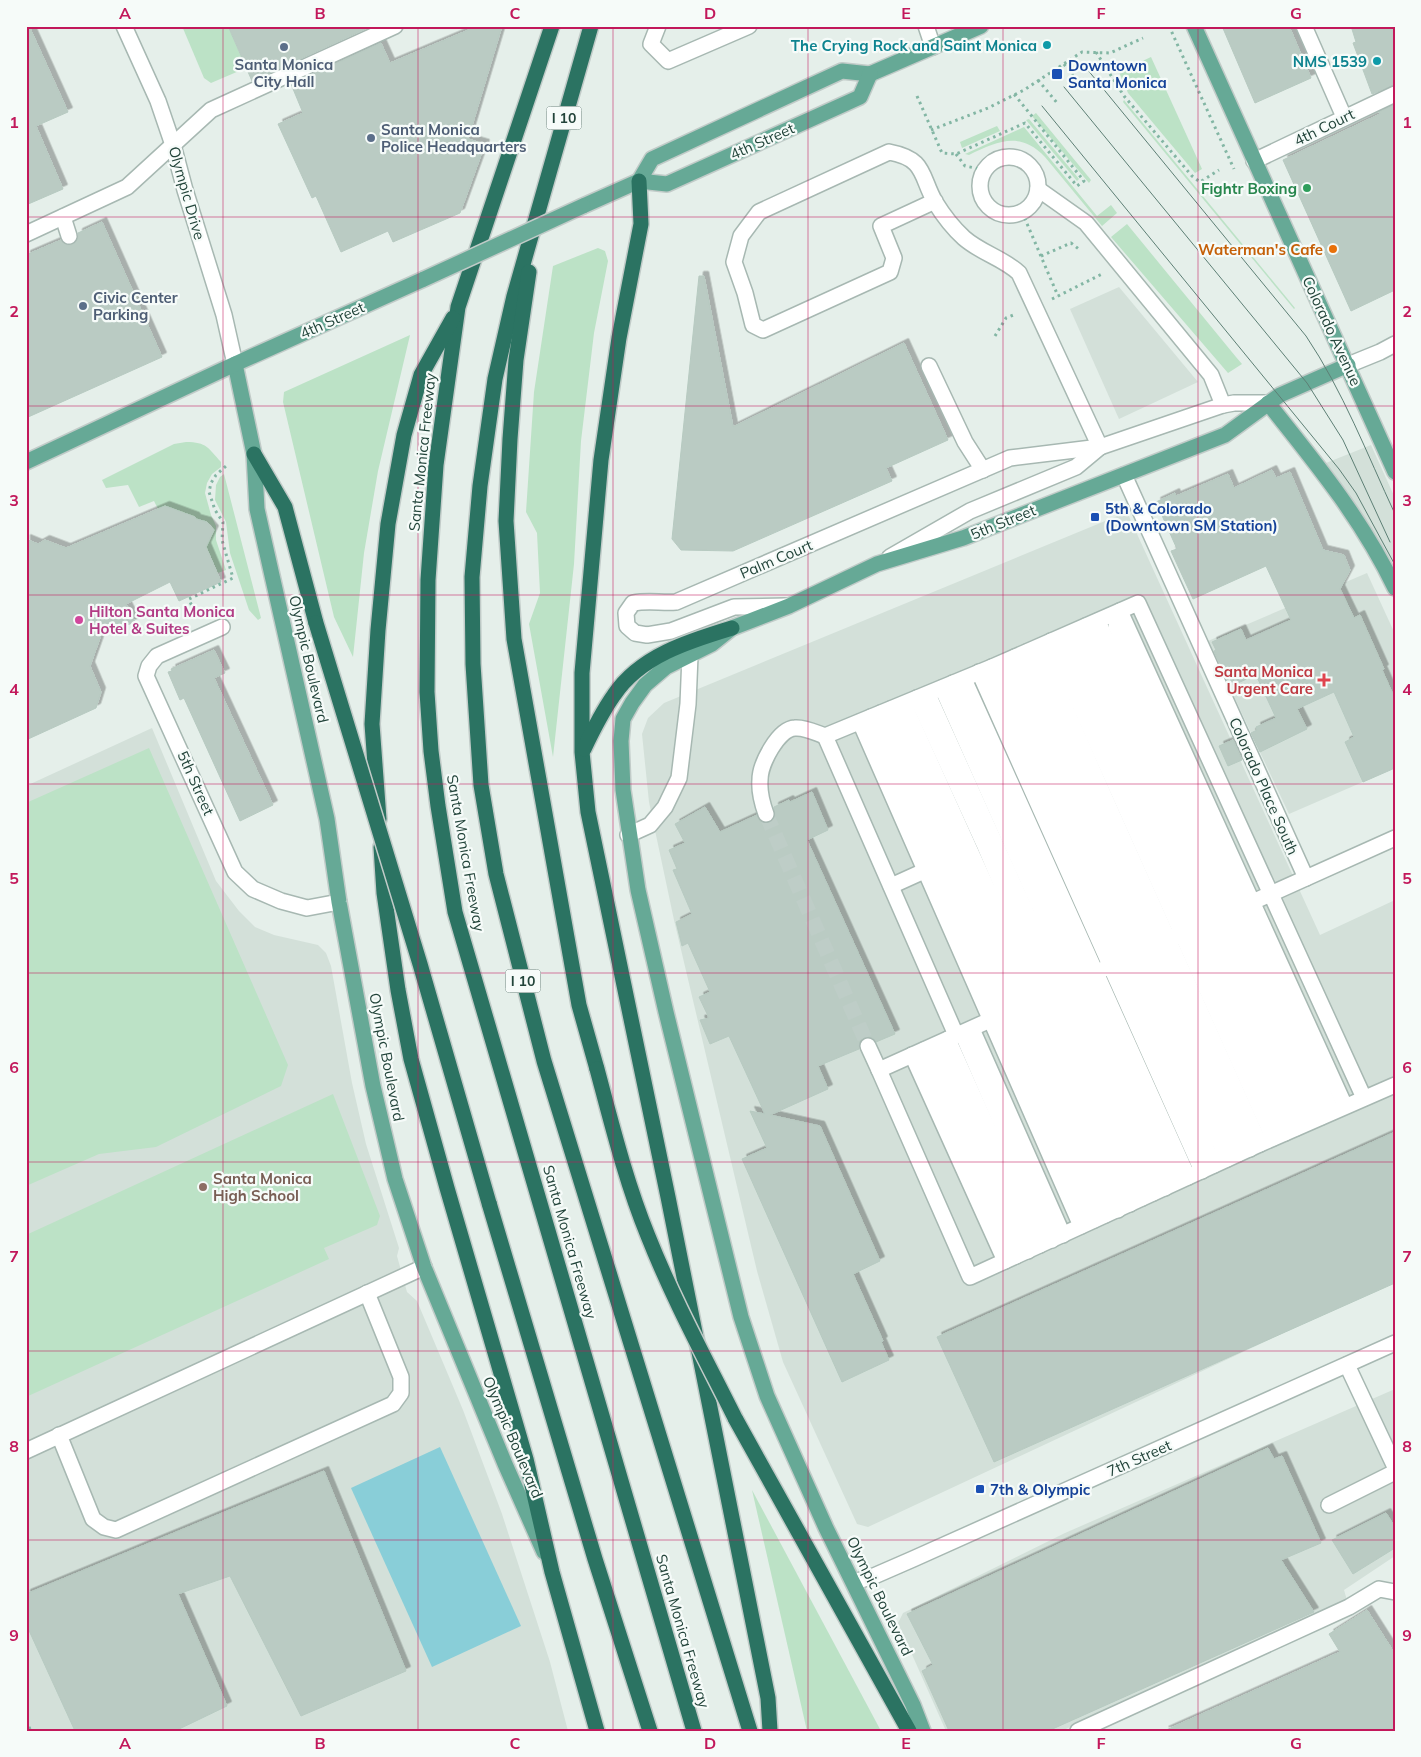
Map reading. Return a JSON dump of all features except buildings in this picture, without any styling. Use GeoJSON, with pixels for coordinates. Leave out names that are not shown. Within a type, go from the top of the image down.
{"type":"FeatureCollection","features":[{"type":"Feature","properties":{"kind":"highway","name":"Santa Monica Freeway"},"geometry":{"type":"LineString","coordinates":[[552,26],[458,308],[436,464],[428,580],[427,692],[431,751],[455,912],[694,1731]]}},
{"type":"Feature","properties":{"kind":"highway","name":"Santa Monica Freeway"},"geometry":{"type":"LineString","coordinates":[[591,26],[514,296],[495,379],[480,486],[472,577],[473,664],[481,785],[496,874],[544,1061],[750,1731]]}},
{"type":"Feature","properties":{"kind":"highway"},"geometry":{"type":"LineString","coordinates":[[639,181],[641,224],[619,338],[600,460],[582,673],[582,752],[588,812],[670,1206],[766,1689],[770,1731]]}},
{"type":"Feature","properties":{"kind":"highway"},"geometry":{"type":"LineString","coordinates":[[538,210],[516,360],[506,521],[513,620],[518,658],[578,1005],[621,1158],[648,1235],[681,1311],[735,1418],[908,1731]]}},
{"type":"Feature","properties":{"kind":"highway"},"geometry":{"type":"LineString","coordinates":[[458,308],[421,374],[404,435],[388,524],[378,630],[372,724],[384,893],[398,990],[411,1059],[446,1188],[526,1459],[552,1572]]}},
{"type":"Feature","properties":{"kind":"highway"},"geometry":{"type":"LineString","coordinates":[[254,454],[284,506],[316,623],[420,964],[489,1203],[593,1550],[650,1731]]}},
{"type":"Feature","properties":{"kind":"highway"},"geometry":{"type":"LineString","coordinates":[[582,752],[615,693],[635,672],[660,654],[698,638],[732,628]]}},
{"type":"Feature","properties":{"kind":"highway","name":"Olympic Boulevard"},"geometry":{"type":"LineString","coordinates":[[552,1572],[597,1731]]}},
{"type":"Feature","properties":{"kind":"main road","name":"4th Street"},"geometry":{"type":"LineString","coordinates":[[639,181],[652,159],[842,71],[870,74],[981,26]]}},
{"type":"Feature","properties":{"kind":"main road","name":"Colorado Avenue"},"geometry":{"type":"LineString","coordinates":[[1194,26],[1395,472]]}},
{"type":"Feature","properties":{"kind":"main road","name":"4th Street"},"geometry":{"type":"LineString","coordinates":[[26,462],[235,364],[639,181],[666,184],[860,97],[870,74]]}},
{"type":"Feature","properties":{"kind":"main road","name":"Olympic Boulevard"},"geometry":{"type":"LineString","coordinates":[[235,364],[254,454],[257,509],[327,819],[339,902],[373,1086],[395,1179],[424,1267],[505,1464],[552,1572]]}},
{"type":"Feature","properties":{"kind":"main road","name":"5th Street"},"geometry":{"type":"LineString","coordinates":[[732,628],[789,606],[877,564],[963,538],[1225,435],[1280,395],[1348,365]]}},
{"type":"Feature","properties":{"kind":"main road"},"geometry":{"type":"LineString","coordinates":[[1268,403],[1343,499],[1358,521],[1395,588]]}},
{"type":"Feature","properties":{"kind":"main road","name":"Olympic Boulevard"},"geometry":{"type":"LineString","coordinates":[[732,628],[712,644],[666,666],[645,685],[623,719],[621,741],[622,790],[628,835],[638,890],[666,1012],[741,1317],[767,1396],[826,1528],[913,1704],[923,1731]]}},
{"type":"Feature","properties":{"kind":"street","name":"Olympic Drive"},"geometry":{"type":"LineString","coordinates":[[124,26],[158,101],[173,145],[182,182],[224,315],[235,364]]}},
{"type":"Feature","properties":{"kind":"street"},"geometry":{"type":"LineString","coordinates":[[26,234],[127,187],[211,110],[395,26]]}},
{"type":"Feature","properties":{"kind":"street"},"geometry":{"type":"LineString","coordinates":[[658,26],[651,44],[668,62],[749,26]]}},
{"type":"Feature","properties":{"kind":"street"},"geometry":{"type":"LineString","coordinates":[[926,26],[933,47]]}},
{"type":"Feature","properties":{"kind":"street"},"geometry":{"type":"LineString","coordinates":[[1304,26],[1344,117]]}},
{"type":"Feature","properties":{"kind":"street","name":"4th Court"},"geometry":{"type":"LineString","coordinates":[[1254,161],[1395,94]]}},
{"type":"Feature","properties":{"kind":"street"},"geometry":{"type":"LineString","coordinates":[[877,564],[970,511],[1076,467],[1100,447],[1020,273],[1011,265],[974,246],[963,237],[935,201],[921,169],[913,160],[901,154],[889,152],[759,212],[741,236],[734,262],[745,293],[753,325],[763,330],[890,272],[894,258],[881,226],[935,201]]}},
{"type":"Feature","properties":{"kind":"street"},"geometry":{"type":"LineString","coordinates":[[1009,157],[1027,164],[1034,171],[1038,189],[1030,206],[1022,212],[1013,215],[1003,215],[994,212],[987,206],[982,198],[980,179],[991,163],[1000,158],[1009,157]]}},
{"type":"Feature","properties":{"kind":"street"},"geometry":{"type":"LineString","coordinates":[[1038,189],[1086,223],[1211,375],[1223,405]]}},
{"type":"Feature","properties":{"kind":"street"},"geometry":{"type":"LineString","coordinates":[[63,217],[69,236]]}},
{"type":"Feature","properties":{"kind":"street","name":"5th Street"},"geometry":{"type":"LineString","coordinates":[[1348,365],[1395,344]]}},
{"type":"Feature","properties":{"kind":"street"},"geometry":{"type":"LineString","coordinates":[[928,366],[965,442],[983,470]]}},
{"type":"Feature","properties":{"kind":"street","name":"5th Street"},"geometry":{"type":"LineString","coordinates":[[1100,447],[1223,405],[1234,403],[1268,403]]}},
{"type":"Feature","properties":{"kind":"street","name":"Palm Court"},"geometry":{"type":"LineString","coordinates":[[789,606],[734,607],[671,631],[647,635],[635,633],[627,626],[626,613],[633,603],[648,600],[664,603],[676,602],[1010,458],[1100,447]]}},
{"type":"Feature","properties":{"kind":"street","name":"Colorado Place South"},"geometry":{"type":"LineString","coordinates":[[1124,475],[1306,878]]}},
{"type":"Feature","properties":{"kind":"street"},"geometry":{"type":"LineString","coordinates":[[766,814],[762,802],[760,778],[765,761],[778,739],[791,729],[796,728],[825,736],[1138,603],[1364,1098]]}},
{"type":"Feature","properties":{"kind":"street","name":"5th Street"},"geometry":{"type":"LineString","coordinates":[[222,627],[157,656],[149,666],[146,676],[235,872],[253,889],[281,901],[307,908],[339,902]]}},
{"type":"Feature","properties":{"kind":"street"},"geometry":{"type":"LineString","coordinates":[[1051,641],[1115,786],[1193,929],[1173,1184]]}},
{"type":"Feature","properties":{"kind":"street"},"geometry":{"type":"LineString","coordinates":[[1051,641],[1115,786],[1193,929],[1173,1184]]}},
{"type":"Feature","properties":{"kind":"street"},"geometry":{"type":"LineString","coordinates":[[1051,641],[1115,786],[1193,929],[1173,1184]]}},
{"type":"Feature","properties":{"kind":"street"},"geometry":{"type":"LineString","coordinates":[[1051,641],[1115,786],[1193,929],[1173,1184]]}},
{"type":"Feature","properties":{"kind":"street"},"geometry":{"type":"LineString","coordinates":[[1051,641],[1115,786],[1193,929],[1173,1184]]}},
{"type":"Feature","properties":{"kind":"street"},"geometry":{"type":"LineString","coordinates":[[1051,641],[1115,786],[1193,929],[1173,1184]]}},
{"type":"Feature","properties":{"kind":"street"},"geometry":{"type":"LineString","coordinates":[[1013,1010],[1115,786],[1051,641]]}},
{"type":"Feature","properties":{"kind":"street"},"geometry":{"type":"LineString","coordinates":[[628,835],[650,825],[665,807],[679,778],[688,704],[690,656]]}},
{"type":"Feature","properties":{"kind":"street"},"geometry":{"type":"LineString","coordinates":[[911,701],[977,847],[1013,1010],[1173,1184]]}},
{"type":"Feature","properties":{"kind":"street"},"geometry":{"type":"LineString","coordinates":[[911,701],[977,847],[1013,1010],[1173,1184]]}},
{"type":"Feature","properties":{"kind":"street"},"geometry":{"type":"LineString","coordinates":[[911,701],[977,847],[1013,1010],[1173,1184]]}},
{"type":"Feature","properties":{"kind":"street"},"geometry":{"type":"LineString","coordinates":[[911,701],[977,847],[1013,1010],[1173,1184]]}},
{"type":"Feature","properties":{"kind":"street"},"geometry":{"type":"LineString","coordinates":[[911,701],[977,847],[1013,1010],[1173,1184]]}},
{"type":"Feature","properties":{"kind":"street"},"geometry":{"type":"LineString","coordinates":[[825,736],[891,886],[1013,1010],[1173,1184]]}},
{"type":"Feature","properties":{"kind":"street"},"geometry":{"type":"LineString","coordinates":[[891,886],[1203,746]]}},
{"type":"Feature","properties":{"kind":"street"},"geometry":{"type":"LineString","coordinates":[[878,1070],[1395,838]]}},
{"type":"Feature","properties":{"kind":"street"},"geometry":{"type":"LineString","coordinates":[[1013,1010],[1173,1184]]}},
{"type":"Feature","properties":{"kind":"street"},"geometry":{"type":"LineString","coordinates":[[1013,1010],[1173,1184]]}},
{"type":"Feature","properties":{"kind":"street"},"geometry":{"type":"LineString","coordinates":[[1013,1010],[1173,1184]]}},
{"type":"Feature","properties":{"kind":"street"},"geometry":{"type":"LineString","coordinates":[[1013,1010],[1173,1184]]}},
{"type":"Feature","properties":{"kind":"street"},"geometry":{"type":"LineString","coordinates":[[868,1046],[970,1277],[1395,1085]]}},
{"type":"Feature","properties":{"kind":"street"},"geometry":{"type":"LineString","coordinates":[[26,1450],[424,1267]]}},
{"type":"Feature","properties":{"kind":"street"},"geometry":{"type":"LineString","coordinates":[[59,1435],[94,1519],[104,1527],[116,1530],[393,1404],[400,1393],[401,1378],[367,1293]]}},
{"type":"Feature","properties":{"kind":"street","name":"7th Street"},"geometry":{"type":"LineString","coordinates":[[854,1582],[874,1576],[913,1559],[1395,1343]]}},
{"type":"Feature","properties":{"kind":"street"},"geometry":{"type":"LineString","coordinates":[[1347,1365],[1395,1467]]}},
{"type":"Feature","properties":{"kind":"street"},"geometry":{"type":"LineString","coordinates":[[1329,1505],[1395,1472]]}},
{"type":"Feature","properties":{"kind":"street"},"geometry":{"type":"LineString","coordinates":[[1078,1731],[1349,1607],[1378,1589],[1395,1592]]}},
{"type":"Feature","properties":{"kind":"path"},"geometry":{"type":"LineString","coordinates":[[931,130],[988,108],[1038,80],[1082,52],[1110,53],[1142,38]]}},
{"type":"Feature","properties":{"kind":"path"},"geometry":{"type":"LineString","coordinates":[[1096,52],[1124,96],[1192,176],[1200,182],[1219,170]]}},
{"type":"Feature","properties":{"kind":"path"},"geometry":{"type":"LineString","coordinates":[[1064,64],[1080,86]]}},
{"type":"Feature","properties":{"kind":"path"},"geometry":{"type":"LineString","coordinates":[[1038,80],[1058,104]]}},
{"type":"Feature","properties":{"kind":"path"},"geometry":{"type":"LineString","coordinates":[[917,96],[942,154],[956,154],[1025,123],[1077,186],[1084,181],[1014,94]]}},
{"type":"Feature","properties":{"kind":"path"},"geometry":{"type":"LineString","coordinates":[[956,154],[965,166],[985,170]]}},
{"type":"Feature","properties":{"kind":"path"},"geometry":{"type":"LineString","coordinates":[[1022,212],[1058,296],[1106,272]]}},
{"type":"Feature","properties":{"kind":"path"},"geometry":{"type":"LineString","coordinates":[[1041,256],[1071,242],[1085,254]]}},
{"type":"Feature","properties":{"kind":"path"},"geometry":{"type":"LineString","coordinates":[[995,336],[1006,318],[1023,311]]}},
{"type":"Feature","properties":{"kind":"path"},"geometry":{"type":"LineString","coordinates":[[204,635],[189,600],[232,578],[222,540],[223,522],[215,510],[209,492],[211,483],[216,475],[226,466]]}},
{"type":"Feature","properties":{"kind":"path"},"geometry":{"type":"LineString","coordinates":[[26,1721],[31,1731]]}},
{"type":"Feature","properties":{"kind":"shaded area"},"geometry":{"type":"Polygon","coordinates":[[[1119,287],[1198,382],[1119,419],[1070,309],[1119,287]]]}},
{"type":"Feature","properties":{"kind":"shaded area"},"geometry":{"type":"Polygon","coordinates":[[[1371,445],[1395,498],[1395,579],[1348,492],[1326,463],[1371,445]]]}},
{"type":"Feature","properties":{"kind":"shaded area"},"geometry":{"type":"Polygon","coordinates":[[[1127,512],[1320,935],[1395,900],[1395,1281],[868,1527],[857,1524],[783,1362],[757,1271],[674,920],[649,802],[642,734],[648,718],[664,703],[1127,512]]]}},
{"type":"Feature","properties":{"kind":"shaded area"},"geometry":{"type":"Polygon","coordinates":[[[1367,573],[1395,634],[1395,768],[1289,814],[1208,641],[1367,573]]]}},
{"type":"Feature","properties":{"kind":"shaded area","name":"Santa Monica High School"},"geometry":{"type":"Polygon","coordinates":[[[152,728],[216,881],[239,911],[255,927],[274,935],[318,945],[326,953],[331,966],[352,1083],[366,1144],[399,1248],[397,1256],[407,1292],[417,1301],[463,1410],[502,1514],[550,1662],[568,1731],[26,1731],[26,786],[152,728]]]}},
{"type":"Feature","properties":{"kind":"shaded area"},"geometry":{"type":"Polygon","coordinates":[[[1395,1389],[1395,1556],[1344,1590],[1349,1607],[1061,1731],[946,1731],[898,1623],[903,1613],[1065,1533],[1395,1389]]]}},
{"type":"Feature","properties":{"kind":"green space"},"geometry":{"type":"Polygon","coordinates":[[[182,26],[228,26],[246,68],[211,83],[204,78],[182,26]]]}},
{"type":"Feature","properties":{"kind":"green space"},"geometry":{"type":"Polygon","coordinates":[[[1151,57],[1202,169],[1195,173],[1128,93],[1119,72],[1151,57]]]}},
{"type":"Feature","properties":{"kind":"green space"},"geometry":{"type":"Polygon","coordinates":[[[1124,100],[1295,308],[1294,309],[1123,102],[1124,100]]]}},
{"type":"Feature","properties":{"kind":"green space"},"geometry":{"type":"Polygon","coordinates":[[[1036,113],[1091,180],[1089,183],[1032,116],[1036,113]]]}},
{"type":"Feature","properties":{"kind":"green space"},"geometry":{"type":"Polygon","coordinates":[[[1029,119],[1079,179],[1077,181],[1026,120],[1029,119]]]}},
{"type":"Feature","properties":{"kind":"green space"},"geometry":{"type":"Polygon","coordinates":[[[997,126],[1000,131],[962,148],[960,142],[997,126]]]}},
{"type":"Feature","properties":{"kind":"green space"},"geometry":{"type":"Polygon","coordinates":[[[1024,127],[1097,216],[1111,205],[1117,213],[1102,226],[1045,157],[1027,144],[1018,141],[1008,141],[969,155],[965,154],[1024,127]]]}},
{"type":"Feature","properties":{"kind":"green space"},"geometry":{"type":"Polygon","coordinates":[[[1127,224],[1242,364],[1228,373],[1111,237],[1127,224]]]}},
{"type":"Feature","properties":{"kind":"green space"},"geometry":{"type":"Polygon","coordinates":[[[598,248],[605,251],[608,261],[594,333],[581,441],[574,564],[553,757],[529,624],[540,593],[537,533],[526,512],[534,392],[553,266],[598,248]]]}},
{"type":"Feature","properties":{"kind":"green space"},"geometry":{"type":"Polygon","coordinates":[[[410,335],[378,471],[364,553],[353,657],[334,617],[283,402],[284,392],[410,335]]]}},
{"type":"Feature","properties":{"kind":"green space"},"geometry":{"type":"Polygon","coordinates":[[[186,442],[203,445],[221,462],[221,467],[212,474],[207,483],[205,493],[216,526],[216,540],[226,570],[218,573],[203,540],[208,539],[213,533],[211,525],[204,522],[198,523],[195,517],[165,506],[158,509],[154,501],[139,507],[128,485],[106,488],[102,480],[174,444],[186,442]]]}},
{"type":"Feature","properties":{"kind":"green space"},"geometry":{"type":"Polygon","coordinates":[[[224,474],[261,618],[258,620],[249,610],[230,553],[226,522],[215,500],[216,485],[224,474]]]}},
{"type":"Feature","properties":{"kind":"green space"},"geometry":{"type":"Polygon","coordinates":[[[149,748],[288,1065],[281,1086],[156,1147],[99,1154],[26,1186],[26,803],[149,748]]]}},
{"type":"Feature","properties":{"kind":"green space"},"geometry":{"type":"Polygon","coordinates":[[[333,1094],[380,1216],[377,1225],[324,1248],[329,1259],[26,1397],[26,1235],[333,1094]]]}},
{"type":"Feature","properties":{"kind":"green space"},"geometry":{"type":"Polygon","coordinates":[[[752,1490],[881,1731],[807,1731],[752,1490]]]}},
{"type":"Feature","properties":{"kind":"water"},"geometry":{"type":"Polygon","coordinates":[[[440,1447],[521,1626],[432,1667],[351,1488],[440,1447]]]}},
{"type":"Feature","properties":{"kind":"tunnel"},"geometry":{"type":"LineString","coordinates":[[766,814],[868,1046]]}},
{"type":"Feature","properties":{"kind":"tram line"},"geometry":{"type":"LineString","coordinates":[[1087,69],[1306,336],[1332,379],[1395,514]]}},
{"type":"Feature","properties":{"kind":"tram line"},"geometry":{"type":"LineString","coordinates":[[1064,87],[1307,383],[1343,440],[1390,542]]}},
{"type":"Feature","properties":{"kind":"tram line"},"geometry":{"type":"LineString","coordinates":[[1042,106],[1339,469],[1356,493],[1395,565]]}},
{"type":"Feature","properties":{"kind":"place","name":"The Crying Rock and Saint Monica"},"geometry":{"type":"Point","coordinates":[1047,45]}},
{"type":"Feature","properties":{"kind":"place","name":"Santa Monica City Hall"},"geometry":{"type":"Point","coordinates":[284,47]}},
{"type":"Feature","properties":{"kind":"place","name":"NMS 1539"},"geometry":{"type":"Point","coordinates":[1377,61]}},
{"type":"Feature","properties":{"kind":"place","name":"Downtown Santa Monica"},"geometry":{"type":"Point","coordinates":[1057,74]}},
{"type":"Feature","properties":{"kind":"place","name":"Santa Monica Police Headquarters"},"geometry":{"type":"Point","coordinates":[371,138]}},
{"type":"Feature","properties":{"kind":"place","name":"Fightr Boxing"},"geometry":{"type":"Point","coordinates":[1307,188]}},
{"type":"Feature","properties":{"kind":"place","name":"Waterman's Cafe"},"geometry":{"type":"Point","coordinates":[1333,249]}},
{"type":"Feature","properties":{"kind":"place","name":"Civic Center Parking"},"geometry":{"type":"Point","coordinates":[83,306]}},
{"type":"Feature","properties":{"kind":"place","name":"5th & Colorado (Downtown SM Station)"},"geometry":{"type":"Point","coordinates":[1095,517]}},
{"type":"Feature","properties":{"kind":"place","name":"Hilton Santa Monica Hotel & Suites"},"geometry":{"type":"Point","coordinates":[79,620]}},
{"type":"Feature","properties":{"kind":"place","name":"Santa Monica Urgent Care"},"geometry":{"type":"Point","coordinates":[1324,680]}},
{"type":"Feature","properties":{"kind":"place","name":"Santa Monica High School"},"geometry":{"type":"Point","coordinates":[203,1187]}},
{"type":"Feature","properties":{"kind":"place","name":"7th & Olympic"},"geometry":{"type":"Point","coordinates":[980,1489]}}]}
